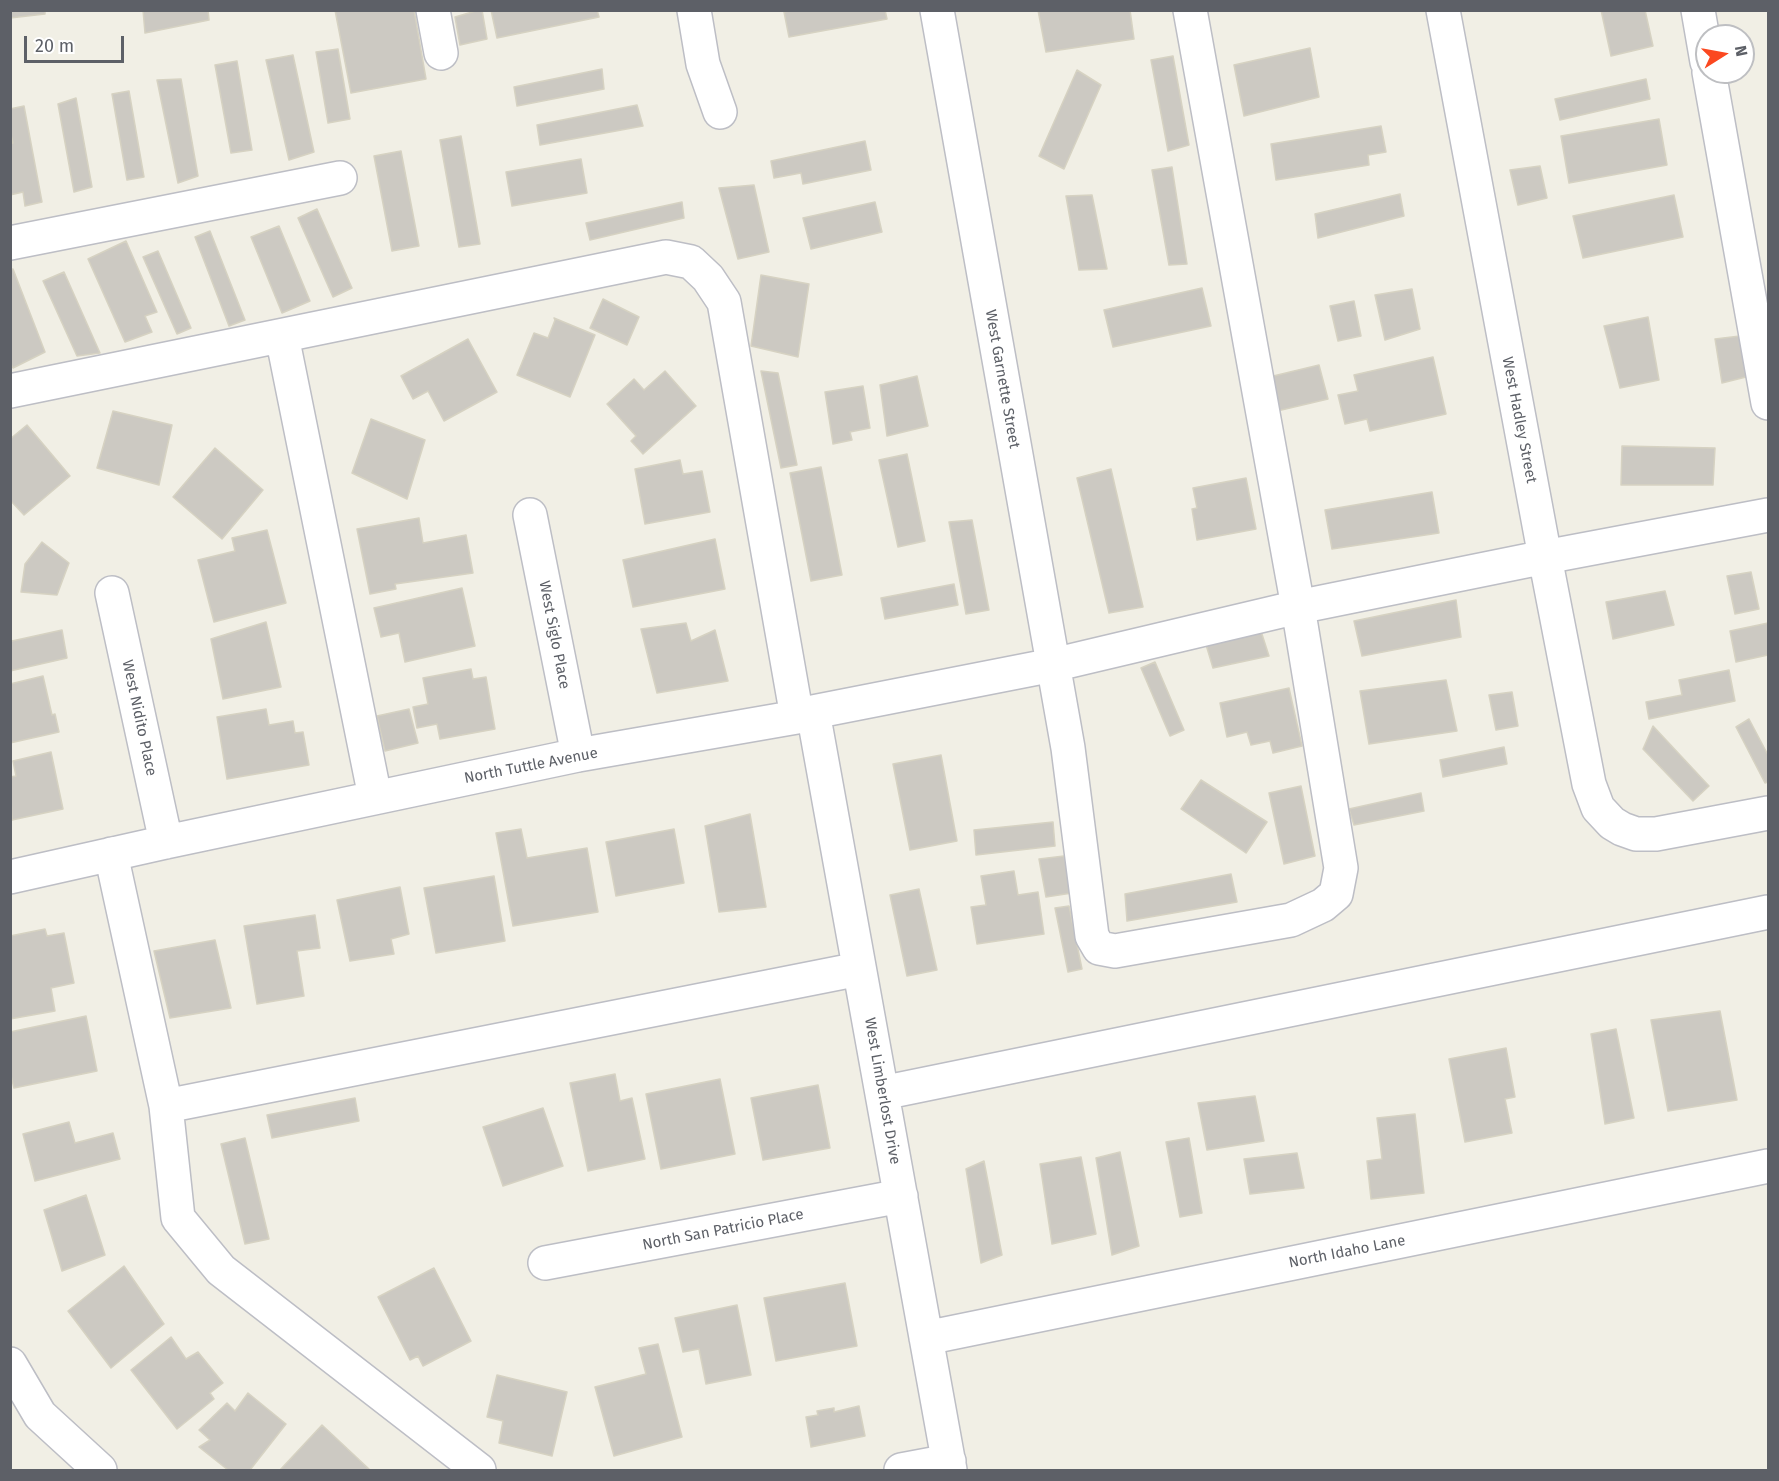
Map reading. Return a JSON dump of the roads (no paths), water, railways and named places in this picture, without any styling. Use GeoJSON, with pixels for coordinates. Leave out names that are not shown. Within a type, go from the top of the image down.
{"type":"FeatureCollection","features":[{"type":"Feature","properties":{"kind":"street"},"geometry":{"type":"LineString","coordinates":[[433,10],[441,53]]}},
{"type":"Feature","properties":{"kind":"street"},"geometry":{"type":"LineString","coordinates":[[694,10],[703,63],[720,112]]}},
{"type":"Feature","properties":{"kind":"street","name":"West Garnette Street"},"geometry":{"type":"LineString","coordinates":[[937,10],[1068,748],[1092,936],[1099,948],[1115,951],[1291,920],[1323,905],[1336,894],[1341,868],[1298,607],[1190,10]]}},
{"type":"Feature","properties":{"kind":"street","name":"West Hadley Street"},"geometry":{"type":"LineString","coordinates":[[1443,10],[1589,784],[1598,808],[1612,823],[1636,834],[1656,834],[1768,813]]}},
{"type":"Feature","properties":{"kind":"street"},"geometry":{"type":"LineString","coordinates":[[1711,84],[1768,403]]}},
{"type":"Feature","properties":{"kind":"street"},"geometry":{"type":"LineString","coordinates":[[10,243],[340,178]]}},
{"type":"Feature","properties":{"kind":"street","name":"West Limberlost Drive"},"geometry":{"type":"LineString","coordinates":[[10,391],[666,257],[691,262],[708,278],[724,302],[805,715],[859,969],[950,1466]]}},
{"type":"Feature","properties":{"kind":"street"},"geometry":{"type":"LineString","coordinates":[[282,336],[375,798]]}},
{"type":"Feature","properties":{"kind":"street","name":"West Siglo Place"},"geometry":{"type":"LineString","coordinates":[[530,515],[578,755]]}},
{"type":"Feature","properties":{"kind":"street","name":"North Tuttle Avenue"},"geometry":{"type":"LineString","coordinates":[[10,877],[578,755],[805,715],[1053,665],[1298,607],[1768,515]]}},
{"type":"Feature","properties":{"kind":"street","name":"West Nidito Place"},"geometry":{"type":"LineString","coordinates":[[112,593],[166,842]]}},
{"type":"Feature","properties":{"kind":"street"},"geometry":{"type":"LineString","coordinates":[[111,854],[166,1107],[178,1218],[221,1270],[479,1470]]}},
{"type":"Feature","properties":{"kind":"street"},"geometry":{"type":"LineString","coordinates":[[882,1094],[1768,912]]}},
{"type":"Feature","properties":{"kind":"street"},"geometry":{"type":"LineString","coordinates":[[166,1107],[859,969]]}},
{"type":"Feature","properties":{"kind":"street","name":"North Idaho Lane"},"geometry":{"type":"LineString","coordinates":[[926,1338],[1768,1166]]}},
{"type":"Feature","properties":{"kind":"street","name":"North San Patricio Place"},"geometry":{"type":"LineString","coordinates":[[545,1263],[901,1196]]}},
{"type":"Feature","properties":{"kind":"street"},"geometry":{"type":"LineString","coordinates":[[10,1364],[40,1415],[100,1470]]}},
{"type":"Feature","properties":{"kind":"street"},"geometry":{"type":"LineString","coordinates":[[901,1470],[950,1466]]}}]}
